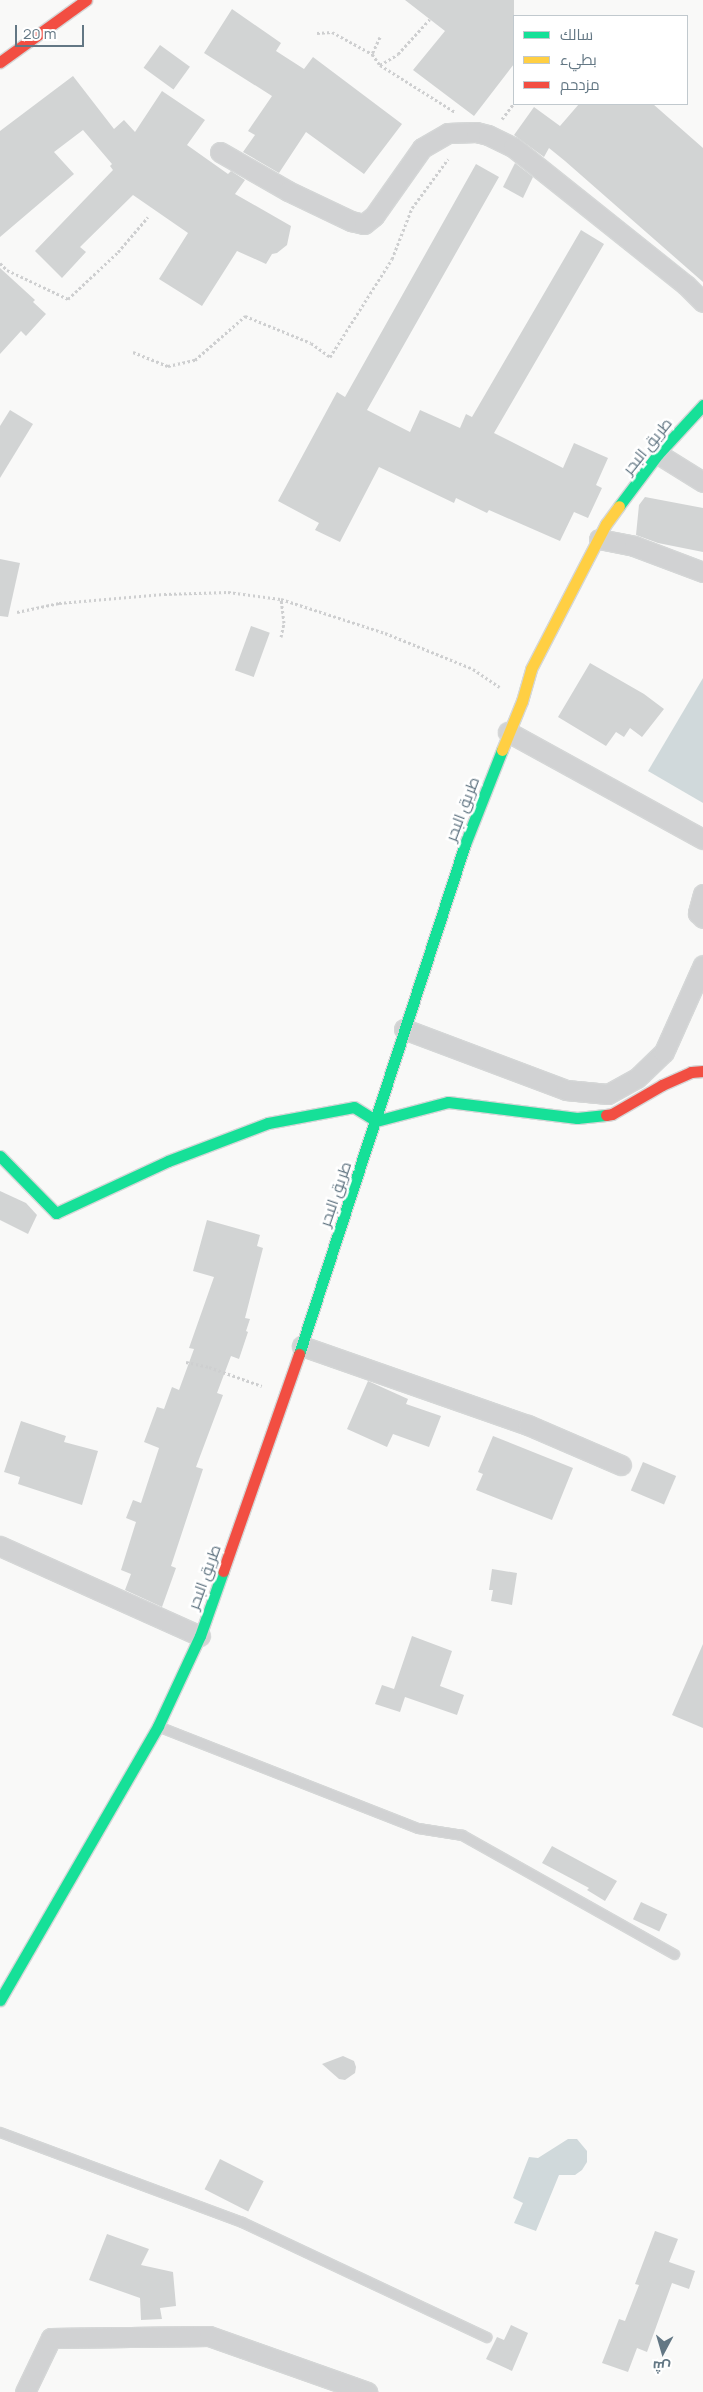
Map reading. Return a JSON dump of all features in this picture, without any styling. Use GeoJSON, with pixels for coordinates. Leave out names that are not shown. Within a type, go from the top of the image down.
{"type":"FeatureCollection","features":[{"type":"Feature","properties":{"kind":"main road"},"geometry":{"type":"LineString","coordinates":[[0,62],[86,0]]}},
{"type":"Feature","properties":{"kind":"main road","name":"طريق البحر"},"geometry":{"type":"LineString","coordinates":[[0,2000],[102,1820],[158,1726],[200,1636],[302,1346],[466,844],[522,700],[531,669],[606,524],[658,454],[703,405]]}},
{"type":"Feature","properties":{"kind":"main road"},"geometry":{"type":"LineString","coordinates":[[0,1156],[56,1213],[168,1161],[268,1124],[354,1107],[376,1121],[448,1102],[577,1118],[612,1114],[662,1085],[691,1072],[703,1071]]}},
{"type":"Feature","properties":{"kind":"street"},"geometry":{"type":"LineString","coordinates":[[220,152],[288,190],[351,221],[364,224],[374,216],[422,148],[448,133],[476,132],[488,135],[513,148],[686,285],[703,302]]}},
{"type":"Feature","properties":{"kind":"street"},"geometry":{"type":"LineString","coordinates":[[658,454],[703,482]]}},
{"type":"Feature","properties":{"kind":"street"},"geometry":{"type":"LineString","coordinates":[[599,539],[634,546],[703,572]]}},
{"type":"Feature","properties":{"kind":"street"},"geometry":{"type":"LineString","coordinates":[[508,732],[703,839]]}},
{"type":"Feature","properties":{"kind":"street"},"geometry":{"type":"LineString","coordinates":[[703,894],[698,913],[703,918]]}},
{"type":"Feature","properties":{"kind":"street"},"geometry":{"type":"LineString","coordinates":[[404,1029],[566,1090],[608,1094],[636,1078],[664,1052],[703,965]]}},
{"type":"Feature","properties":{"kind":"street"},"geometry":{"type":"LineString","coordinates":[[302,1346],[528,1425],[622,1465]]}},
{"type":"Feature","properties":{"kind":"street"},"geometry":{"type":"LineString","coordinates":[[0,1546],[200,1636]]}},
{"type":"Feature","properties":{"kind":"street"},"geometry":{"type":"LineString","coordinates":[[25,2392],[51,2338],[209,2336],[367,2392]]}},
{"type":"Feature","properties":{"kind":"lane"},"geometry":{"type":"LineString","coordinates":[[158,1726],[418,1828],[462,1835],[674,1954]]}},
{"type":"Feature","properties":{"kind":"lane"},"geometry":{"type":"LineString","coordinates":[[0,2132],[242,2222],[486,2337]]}},
{"type":"Feature","properties":{"kind":"path"},"geometry":{"type":"LineString","coordinates":[[380,65],[398,54],[430,19]]}},
{"type":"Feature","properties":{"kind":"path"},"geometry":{"type":"LineString","coordinates":[[317,33],[332,32],[372,54]]}},
{"type":"Feature","properties":{"kind":"path"},"geometry":{"type":"LineString","coordinates":[[0,263],[7,270],[68,299],[118,252],[148,217]]}},
{"type":"Feature","properties":{"kind":"path"},"geometry":{"type":"LineString","coordinates":[[17,612],[60,603],[164,594],[228,592],[281,600],[386,633],[473,669],[522,700]]}},
{"type":"Feature","properties":{"kind":"path"},"geometry":{"type":"LineString","coordinates":[[281,600],[284,623],[281,637]]}},
{"type":"Feature","properties":{"kind":"path"},"geometry":{"type":"LineString","coordinates":[[186,1362],[209,1367],[265,1386],[284,1398]]}},
{"type":"Feature","properties":{"kind":"shaded area"},"geometry":{"type":"Polygon","coordinates":[[[703,678],[703,803],[648,771],[703,678]]]}},
{"type":"Feature","properties":{"kind":"shaded area"},"geometry":{"type":"Polygon","coordinates":[[[568,2139],[577,2139],[587,2151],[587,2162],[582,2170],[575,2175],[559,2175],[536,2231],[514,2223],[523,2203],[513,2198],[529,2157],[538,2158],[568,2139]]]}},
{"type":"Feature","properties":{"kind":"building"},"geometry":{"type":"Polygon","coordinates":[[[405,0],[514,0],[513,65],[474,116],[413,70],[445,31],[405,0]]]}},
{"type":"Feature","properties":{"kind":"building"},"geometry":{"type":"Polygon","coordinates":[[[232,9],[281,43],[276,51],[304,69],[313,57],[402,124],[364,174],[306,132],[279,173],[243,152],[255,135],[248,131],[272,96],[204,53],[232,9]]]}},
{"type":"Feature","properties":{"kind":"building"},"geometry":{"type":"Polygon","coordinates":[[[160,45],[190,67],[173,89],[144,68],[160,45]]]}},
{"type":"Feature","properties":{"kind":"building"},"geometry":{"type":"Polygon","coordinates":[[[73,76],[114,129],[124,120],[135,132],[162,91],[205,120],[187,145],[228,174],[231,171],[245,180],[235,194],[291,226],[287,245],[277,253],[272,254],[266,264],[237,251],[202,306],[159,279],[188,233],[133,195],[80,247],[86,252],[62,278],[35,251],[113,170],[110,166],[112,164],[83,130],[54,152],[74,174],[0,237],[0,131],[73,76]]]}},
{"type":"Feature","properties":{"kind":"building"},"geometry":{"type":"Polygon","coordinates":[[[578,105],[654,105],[703,148],[703,282],[549,148],[544,157],[514,135],[534,107],[560,126],[578,105]]]}},
{"type":"Feature","properties":{"kind":"building"},"geometry":{"type":"Polygon","coordinates":[[[515,163],[533,177],[523,198],[503,187],[515,163]]]}},
{"type":"Feature","properties":{"kind":"building"},"geometry":{"type":"Polygon","coordinates":[[[476,164],[499,177],[367,410],[410,432],[420,410],[460,428],[466,414],[472,417],[581,230],[604,244],[494,433],[563,468],[574,443],[608,458],[596,485],[602,488],[588,518],[574,512],[560,541],[489,510],[487,513],[456,498],[454,503],[379,467],[340,542],[315,530],[319,523],[278,501],[337,392],[345,397],[476,164]]]}},
{"type":"Feature","properties":{"kind":"building"},"geometry":{"type":"Polygon","coordinates":[[[0,268],[35,300],[33,302],[46,314],[26,336],[21,331],[0,354],[0,268]]]}},
{"type":"Feature","properties":{"kind":"building"},"geometry":{"type":"Polygon","coordinates":[[[10,410],[33,424],[0,478],[0,426],[10,410]]]}},
{"type":"Feature","properties":{"kind":"building"},"geometry":{"type":"Polygon","coordinates":[[[645,497],[703,508],[703,552],[658,543],[636,535],[639,505],[645,497]]]}},
{"type":"Feature","properties":{"kind":"building"},"geometry":{"type":"Polygon","coordinates":[[[0,559],[20,563],[8,617],[0,616],[0,559]]]}},
{"type":"Feature","properties":{"kind":"building"},"geometry":{"type":"Polygon","coordinates":[[[251,626],[270,633],[254,677],[235,670],[251,626]]]}},
{"type":"Feature","properties":{"kind":"building"},"geometry":{"type":"Polygon","coordinates":[[[590,663],[644,694],[664,709],[642,737],[630,728],[624,737],[616,732],[606,746],[558,717],[590,663]]]}},
{"type":"Feature","properties":{"kind":"building"},"geometry":{"type":"Polygon","coordinates":[[[0,1191],[26,1203],[37,1215],[28,1234],[0,1220],[0,1191]]]}},
{"type":"Feature","properties":{"kind":"building"},"geometry":{"type":"Polygon","coordinates":[[[207,1220],[260,1235],[257,1246],[263,1248],[245,1318],[250,1319],[246,1331],[248,1332],[239,1359],[231,1356],[217,1393],[223,1395],[196,1467],[203,1469],[171,1566],[176,1568],[162,1607],[125,1590],[131,1574],[121,1570],[136,1522],[126,1518],[133,1500],[141,1503],[159,1448],[144,1442],[157,1407],[164,1409],[172,1387],[179,1390],[194,1349],[189,1348],[214,1277],[193,1271],[207,1220]]]}},
{"type":"Feature","properties":{"kind":"building"},"geometry":{"type":"Polygon","coordinates":[[[368,1381],[408,1399],[406,1404],[441,1416],[429,1447],[393,1434],[387,1447],[347,1429],[368,1381]]]}},
{"type":"Feature","properties":{"kind":"building"},"geometry":{"type":"Polygon","coordinates":[[[21,1421],[66,1436],[64,1442],[98,1451],[82,1505],[18,1484],[20,1477],[4,1472],[21,1421]]]}},
{"type":"Feature","properties":{"kind":"building"},"geometry":{"type":"Polygon","coordinates":[[[493,1436],[573,1468],[552,1520],[476,1490],[483,1474],[478,1472],[493,1436]]]}},
{"type":"Feature","properties":{"kind":"building"},"geometry":{"type":"Polygon","coordinates":[[[643,1462],[676,1476],[664,1505],[631,1491],[643,1462]]]}},
{"type":"Feature","properties":{"kind":"building"},"geometry":{"type":"Polygon","coordinates":[[[492,1569],[517,1573],[512,1605],[491,1601],[493,1590],[489,1590],[492,1569]]]}},
{"type":"Feature","properties":{"kind":"building"},"geometry":{"type":"Polygon","coordinates":[[[412,1636],[452,1651],[440,1686],[464,1695],[457,1715],[405,1697],[400,1712],[375,1704],[382,1685],[394,1689],[412,1636]]]}},
{"type":"Feature","properties":{"kind":"building"},"geometry":{"type":"Polygon","coordinates":[[[703,1644],[703,1728],[672,1715],[703,1644]]]}},
{"type":"Feature","properties":{"kind":"building"},"geometry":{"type":"Polygon","coordinates":[[[552,1846],[617,1881],[605,1901],[587,1890],[589,1888],[542,1863],[552,1846]]]}},
{"type":"Feature","properties":{"kind":"building"},"geometry":{"type":"Polygon","coordinates":[[[641,1902],[667,1914],[659,1931],[633,1919],[641,1902]]]}},
{"type":"Feature","properties":{"kind":"building"},"geometry":{"type":"Polygon","coordinates":[[[343,2056],[354,2061],[356,2067],[355,2073],[345,2080],[339,2079],[322,2064],[343,2056]]]}},
{"type":"Feature","properties":{"kind":"building"},"geometry":{"type":"Polygon","coordinates":[[[220,2159],[264,2181],[248,2212],[205,2189],[220,2159]]]}},
{"type":"Feature","properties":{"kind":"building"},"geometry":{"type":"Polygon","coordinates":[[[655,2231],[678,2239],[669,2262],[695,2271],[689,2289],[672,2283],[647,2352],[637,2348],[628,2372],[602,2363],[619,2319],[625,2321],[639,2285],[635,2284],[655,2231]]]}},
{"type":"Feature","properties":{"kind":"building"},"geometry":{"type":"Polygon","coordinates":[[[107,2234],[149,2249],[141,2265],[173,2272],[176,2306],[160,2308],[162,2319],[141,2320],[140,2298],[89,2280],[107,2234]]]}},
{"type":"Feature","properties":{"kind":"building"},"geometry":{"type":"Polygon","coordinates":[[[511,2325],[528,2333],[512,2371],[486,2359],[497,2337],[504,2340],[511,2325]]]}},
{"type":"Feature","properties":{"kind":"traffic: fast"},"geometry":{"type":"LineString","coordinates":[[619,506],[658,454],[703,405]]}},
{"type":"Feature","properties":{"kind":"traffic: fast"},"geometry":{"type":"LineString","coordinates":[[299,1354],[465,844],[502,750]]}},
{"type":"Feature","properties":{"kind":"traffic: fast"},"geometry":{"type":"LineString","coordinates":[[0,1156],[56,1213],[168,1161],[268,1123],[354,1107],[376,1121],[448,1102],[577,1118],[606,1115]]}},
{"type":"Feature","properties":{"kind":"traffic: fast"},"geometry":{"type":"LineString","coordinates":[[0,2000],[158,1726],[200,1636],[223,1571]]}},
{"type":"Feature","properties":{"kind":"traffic: slow"},"geometry":{"type":"LineString","coordinates":[[502,750],[522,701],[531,669],[606,524],[619,506]]}},
{"type":"Feature","properties":{"kind":"traffic: jam"},"geometry":{"type":"LineString","coordinates":[[0,62],[86,0]]}},
{"type":"Feature","properties":{"kind":"traffic: jam"},"geometry":{"type":"LineString","coordinates":[[606,1115],[612,1114],[662,1085],[691,1072],[703,1071]]}},
{"type":"Feature","properties":{"kind":"traffic: jam"},"geometry":{"type":"LineString","coordinates":[[223,1571],[299,1354]]}}]}
